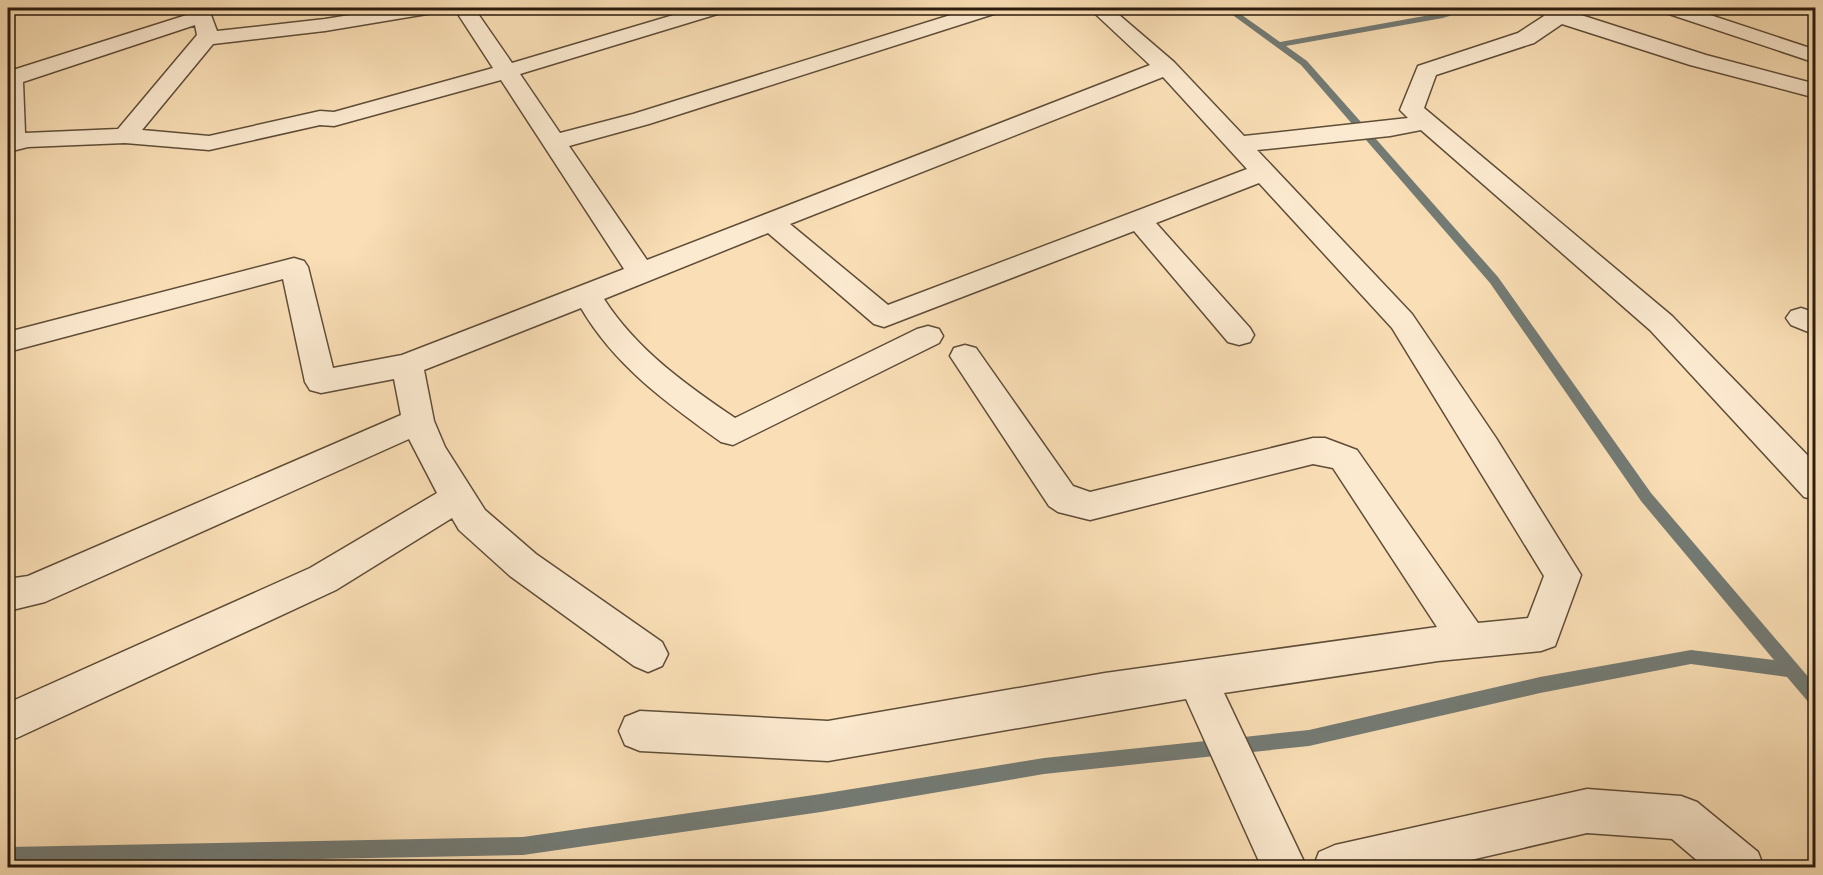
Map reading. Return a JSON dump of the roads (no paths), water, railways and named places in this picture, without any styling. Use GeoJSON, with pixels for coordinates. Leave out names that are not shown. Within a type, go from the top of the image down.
{"type":"FeatureCollection","features":[{"type":"Feature","properties":{"kind":"street"},"geometry":{"type":"LineString","coordinates":[[125,136],[202,41],[208,38],[325,25],[427,8]]}},
{"type":"Feature","properties":{"kind":"street"},"geometry":{"type":"LineString","coordinates":[[464,8],[509,72],[641,273]]}},
{"type":"Feature","properties":{"kind":"street"},"geometry":{"type":"LineString","coordinates":[[208,38],[204,19],[196,18],[10,76],[10,145],[27,140],[125,136],[209,143],[320,118],[334,119],[509,72],[717,8]]}},
{"type":"Feature","properties":{"kind":"street"},"geometry":{"type":"LineString","coordinates":[[555,142],[641,119],[993,8]]}},
{"type":"Feature","properties":{"kind":"street"},"geometry":{"type":"LineString","coordinates":[[640,731],[828,741],[1197,679],[1468,641],[1541,634],[1563,575],[1484,447],[1402,321],[1266,171],[1166,67],[1100,8]]}},
{"type":"Feature","properties":{"kind":"street"},"geometry":{"type":"LineString","coordinates":[[1670,8],[1815,57]]}},
{"type":"Feature","properties":{"kind":"street"},"geometry":{"type":"LineString","coordinates":[[1815,91],[1698,60],[1552,12],[1526,38],[1426,71],[1412,110],[1661,322],[1815,487]]}},
{"type":"Feature","properties":{"kind":"street"},"geometry":{"type":"LineString","coordinates":[[8,342],[294,267],[321,382],[407,365],[1166,67]]}},
{"type":"Feature","properties":{"kind":"street"},"geometry":{"type":"LineString","coordinates":[[1240,144],[1390,129],[1426,122]]}},
{"type":"Feature","properties":{"kind":"street"},"geometry":{"type":"LineString","coordinates":[[771,222],[884,317],[1266,171]]}},
{"type":"Feature","properties":{"kind":"street"},"geometry":{"type":"LineString","coordinates":[[1139,220],[1239,335]]}},
{"type":"Feature","properties":{"kind":"street"},"geometry":{"type":"LineString","coordinates":[[587,294],[604,322],[665,386],[733,433],[927,336]]}},
{"type":"Feature","properties":{"kind":"street"},"geometry":{"type":"LineString","coordinates":[[965,356],[1060,496],[1079,505],[1090,506],[1313,451],[1325,451],[1346,459],[1468,641]]}},
{"type":"Feature","properties":{"kind":"street"},"geometry":{"type":"LineString","coordinates":[[407,365],[418,421],[430,451],[472,520],[523,565],[648,654]]}},
{"type":"Feature","properties":{"kind":"street"},"geometry":{"type":"LineString","coordinates":[[8,595],[32,591],[418,421]]}},
{"type":"Feature","properties":{"kind":"street"},"geometry":{"type":"LineString","coordinates":[[8,723],[322,579],[457,498]]}},
{"type":"Feature","properties":{"kind":"street"},"geometry":{"type":"LineString","coordinates":[[1197,679],[1285,867]]}},
{"type":"Feature","properties":{"kind":"street"},"geometry":{"type":"LineString","coordinates":[[1335,867],[1587,811],[1681,818],[1742,867]]}},
{"type":"Feature","properties":{"kind":"waterway"},"geometry":{"type":"LineString","coordinates":[[1227,8],[1304,63],[1494,280],[1646,497],[1816,699]]}},
{"type":"Feature","properties":{"kind":"waterway"},"geometry":{"type":"LineString","coordinates":[[1279,45],[1443,15],[1465,8]]}},
{"type":"Feature","properties":{"kind":"waterway"},"geometry":{"type":"LineString","coordinates":[[8,856],[523,846],[821,803],[1044,766],[1309,738],[1540,685],[1691,657],[1791,670]]}}]}
